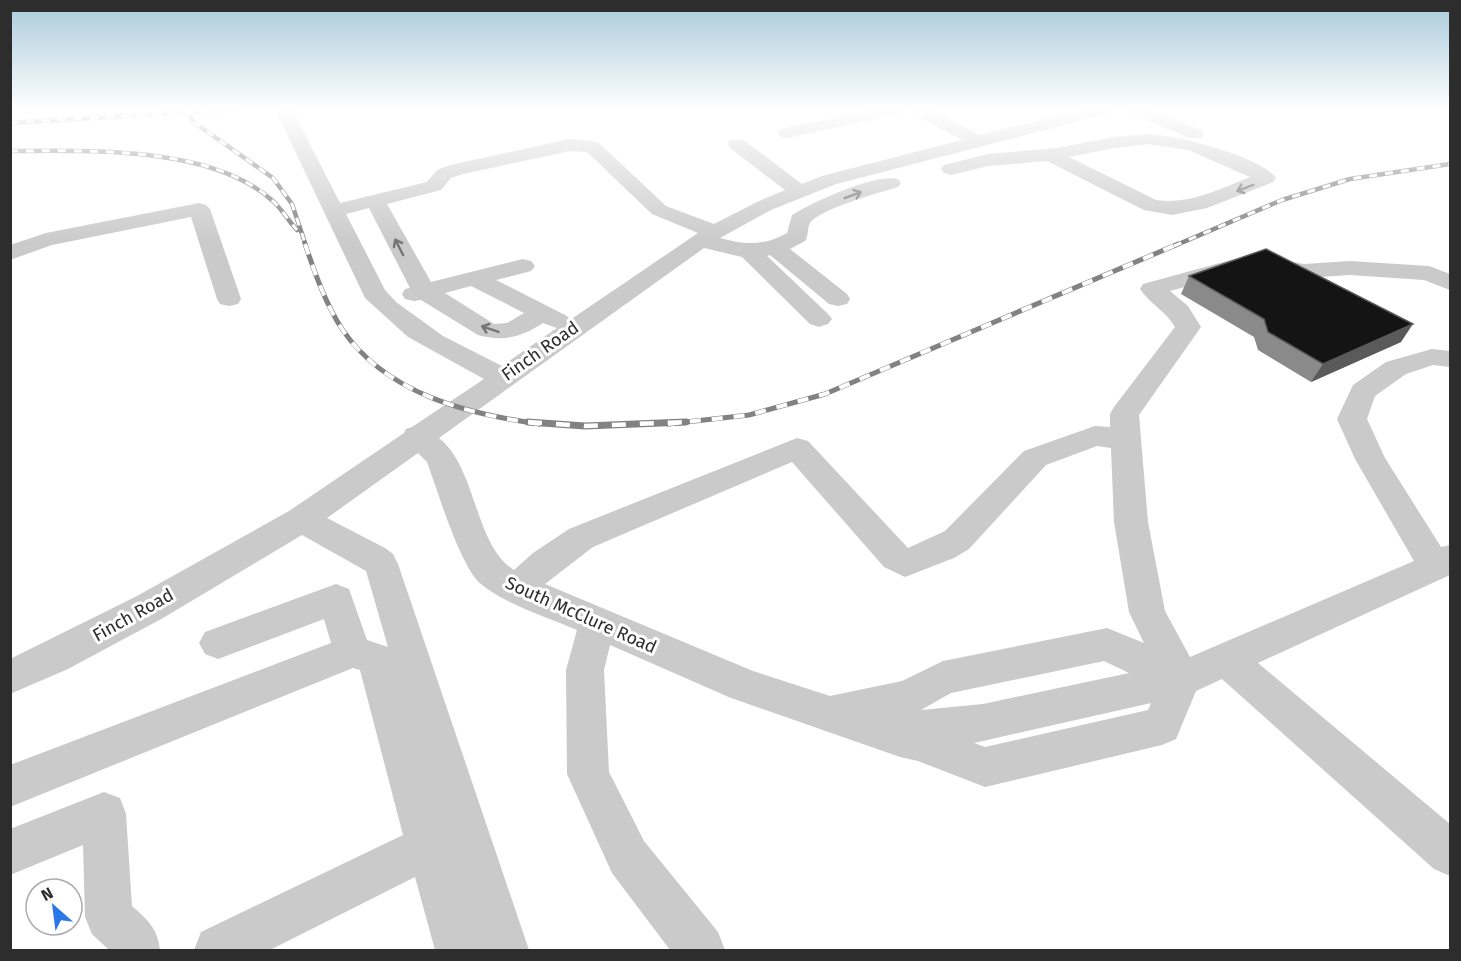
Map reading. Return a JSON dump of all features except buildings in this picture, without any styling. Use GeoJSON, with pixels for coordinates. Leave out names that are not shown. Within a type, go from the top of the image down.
{"type":"FeatureCollection","features":[{"type":"Feature","properties":{"kind":"street"},"geometry":{"type":"LineString","coordinates":[[306,154],[367,281],[384,305],[422,335],[502,377]]}},
{"type":"Feature","properties":{"kind":"street"},"geometry":{"type":"LineString","coordinates":[[333,211],[435,186],[444,174],[457,169],[528,154]]}},
{"type":"Feature","properties":{"kind":"street"},"geometry":{"type":"LineString","coordinates":[[599,154],[659,210],[709,236],[750,252],[819,319]]}},
{"type":"Feature","properties":{"kind":"street"},"geometry":{"type":"LineString","coordinates":[[750,154],[799,191]]}},
{"type":"Feature","properties":{"kind":"street","name":"Finch Road"},"geometry":{"type":"LineString","coordinates":[[10,677],[150,607],[301,520],[417,436],[709,236],[799,191],[866,169],[926,154]]}},
{"type":"Feature","properties":{"kind":"street"},"geometry":{"type":"LineString","coordinates":[[750,252],[786,244],[797,236],[800,220],[811,212],[869,189],[988,160],[1056,154]]}},
{"type":"Feature","properties":{"kind":"street"},"geometry":{"type":"LineString","coordinates":[[1050,155],[1151,206],[1172,209],[1200,204],[1266,178],[1213,154]]}},
{"type":"Feature","properties":{"kind":"street"},"geometry":{"type":"LineString","coordinates":[[1242,154],[1280,170]]}},
{"type":"Feature","properties":{"kind":"street"},"geometry":{"type":"LineString","coordinates":[[376,202],[424,291],[487,330],[495,332],[512,331],[542,313]]}},
{"type":"Feature","properties":{"kind":"street"},"geometry":{"type":"LineString","coordinates":[[10,253],[46,240],[199,209],[229,299]]}},
{"type":"Feature","properties":{"kind":"street"},"geometry":{"type":"LineString","coordinates":[[775,248],[838,299]]}},
{"type":"Feature","properties":{"kind":"street"},"geometry":{"type":"LineString","coordinates":[[850,721],[927,745],[985,767],[1162,726],[1181,679],[1147,612],[1131,522],[1124,414],[1188,327],[1179,311],[1152,289],[1249,262],[1304,271],[1350,268],[1429,273],[1450,283]]}},
{"type":"Feature","properties":{"kind":"street"},"geometry":{"type":"LineString","coordinates":[[384,305],[424,291],[523,266]]}},
{"type":"Feature","properties":{"kind":"street"},"geometry":{"type":"LineString","coordinates":[[473,278],[573,328]]}},
{"type":"Feature","properties":{"kind":"street"},"geometry":{"type":"LineString","coordinates":[[850,721],[917,730],[983,723],[1181,679],[1443,562],[1370,459],[1352,419],[1363,391],[1396,368],[1432,357],[1450,359]]}},
{"type":"Feature","properties":{"kind":"street","name":"South McClure Road"},"geometry":{"type":"LineString","coordinates":[[417,436],[441,459],[483,564],[492,574],[517,588],[718,676],[850,721]]}},
{"type":"Feature","properties":{"kind":"street"},"geometry":{"type":"LineString","coordinates":[[517,588],[551,559],[581,538],[797,448],[896,558],[905,563],[942,549],[957,540],[1035,458],[1095,436],[1126,439]]}},
{"type":"Feature","properties":{"kind":"street"},"geometry":{"type":"LineString","coordinates":[[301,520],[373,557],[381,564],[504,951]]}},
{"type":"Feature","properties":{"kind":"street"},"geometry":{"type":"LineString","coordinates":[[218,643],[336,599],[352,651]]}},
{"type":"Feature","properties":{"kind":"street"},"geometry":{"type":"LineString","coordinates":[[597,623],[585,670],[588,774],[628,857],[700,951]]}},
{"type":"Feature","properties":{"kind":"street"},"geometry":{"type":"LineString","coordinates":[[10,786],[352,651],[376,659],[460,951]]}},
{"type":"Feature","properties":{"kind":"street"},"geometry":{"type":"LineString","coordinates":[[1226,659],[1450,853]]}},
{"type":"Feature","properties":{"kind":"street"},"geometry":{"type":"LineString","coordinates":[[850,721],[909,697],[952,696],[1120,662],[1181,679]]}},
{"type":"Feature","properties":{"kind":"street"},"geometry":{"type":"LineString","coordinates":[[10,852],[104,814],[109,917],[134,940],[135,951]]}},
{"type":"Feature","properties":{"kind":"street"},"geometry":{"type":"LineString","coordinates":[[219,951],[429,846]]}},
{"type":"Feature","properties":{"kind":"railway"},"geometry":{"type":"LineString","coordinates":[[134,154],[184,161],[218,170],[248,183],[274,202],[297,230]]}},
{"type":"Feature","properties":{"kind":"railway"},"geometry":{"type":"LineString","coordinates":[[239,154],[273,178],[292,204],[306,246]]}},
{"type":"Feature","properties":{"kind":"railway"},"geometry":{"type":"LineString","coordinates":[[1174,246],[1282,200],[1350,179],[1450,164]]}},
{"type":"Feature","properties":{"kind":"railway"},"geometry":{"type":"LineString","coordinates":[[305,244],[330,309],[342,329],[360,351],[381,370],[405,385],[457,407],[540,424]]}},
{"type":"Feature","properties":{"kind":"railway"},"geometry":{"type":"LineString","coordinates":[[686,422],[749,415],[825,394],[1178,244]]}},
{"type":"Feature","properties":{"kind":"railway"},"geometry":{"type":"LineString","coordinates":[[528,422],[585,426],[686,422]]}},
{"type":"Feature","properties":{"kind":"railway"},"geometry":{"type":"LineString","coordinates":[[668,424],[686,422]]}}]}
